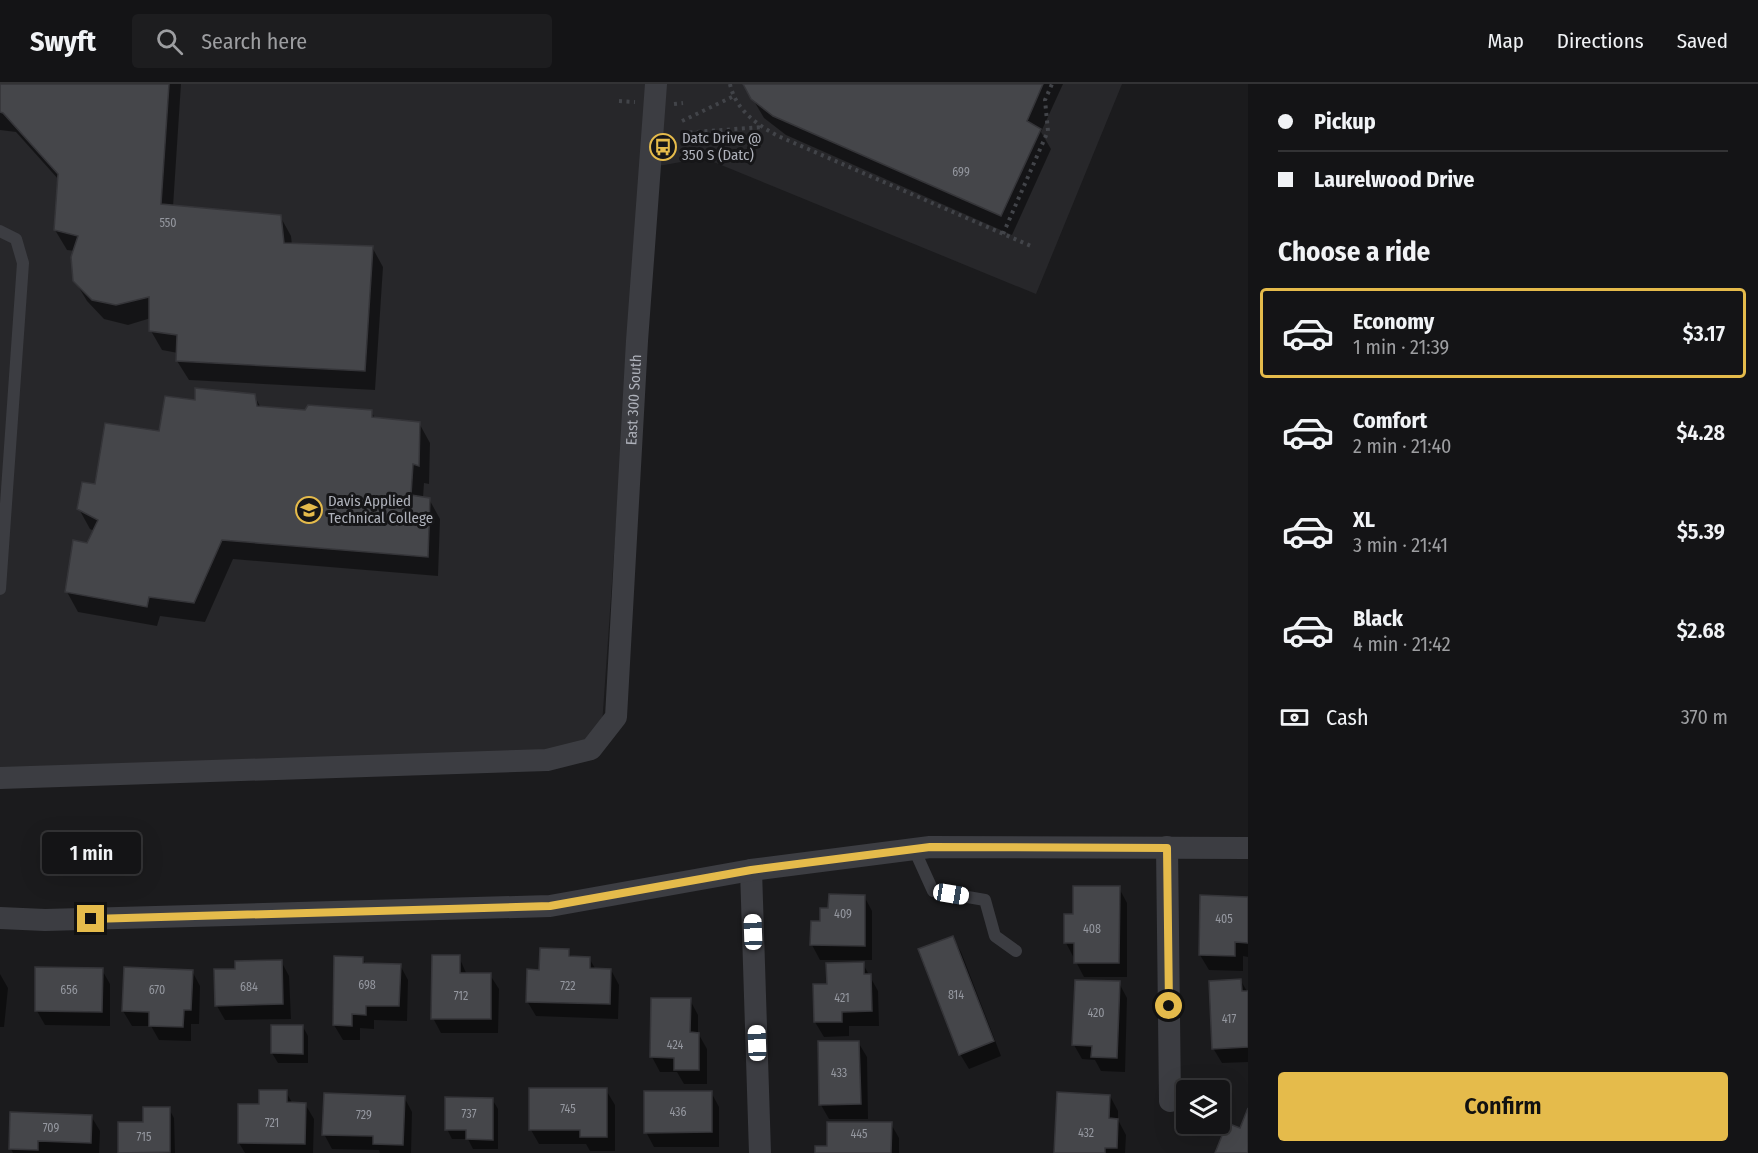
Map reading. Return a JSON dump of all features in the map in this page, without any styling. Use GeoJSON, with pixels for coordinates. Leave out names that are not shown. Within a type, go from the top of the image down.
{"type":"FeatureCollection","features":[{"type":"Feature","properties":{"kind":"street","name":"East 300 South"},"geometry":{"type":"LineString","coordinates":[[0,778],[547,760],[591,749],[616,717],[637,340],[656,84]]}},
{"type":"Feature","properties":{"kind":"street"},"geometry":{"type":"LineString","coordinates":[[0,918],[45,920],[550,906],[751,870],[930,847],[1248,848]]}},
{"type":"Feature","properties":{"kind":"street"},"geometry":{"type":"LineString","coordinates":[[1167,848],[1170,1101]]}},
{"type":"Feature","properties":{"kind":"street"},"geometry":{"type":"LineString","coordinates":[[751,870],[760,1153]]}},
{"type":"Feature","properties":{"kind":"lane"},"geometry":{"type":"LineString","coordinates":[[0,231],[16,239],[23,264],[0,589]]}},
{"type":"Feature","properties":{"kind":"lane"},"geometry":{"type":"LineString","coordinates":[[914,849],[933,891],[985,900],[995,936],[1016,951]]}},
{"type":"Feature","properties":{"kind":"path"},"geometry":{"type":"LineString","coordinates":[[730,84],[734,96],[744,111],[762,127],[778,136],[1031,246]]}},
{"type":"Feature","properties":{"kind":"path"},"geometry":{"type":"LineString","coordinates":[[1003,234],[1048,131],[1045,100],[1052,84]]}},
{"type":"Feature","properties":{"kind":"path"},"geometry":{"type":"LineString","coordinates":[[682,121],[734,96]]}},
{"type":"Feature","properties":{"kind":"path"},"geometry":{"type":"LineString","coordinates":[[619,102],[639,102]]}},
{"type":"Feature","properties":{"kind":"path"},"geometry":{"type":"LineString","coordinates":[[681,133],[762,127]]}},
{"type":"Feature","properties":{"kind":"shaded area","name":"Davis Applied Technical College"},"geometry":{"type":"Polygon","coordinates":[[[0,84],[1122,84],[1036,294],[704,158],[641,169],[602,725],[580,750],[0,774],[0,84]]]}},
{"type":"Feature","properties":{"kind":"building"},"geometry":{"type":"Polygon","coordinates":[[[0,84],[169,84],[161,204],[281,215],[284,243],[373,246],[365,371],[176,361],[177,335],[149,331],[149,297],[116,305],[92,300],[73,281],[71,257],[78,236],[54,230],[58,174],[0,112],[0,84]]]}},
{"type":"Feature","properties":{"kind":"building"},"geometry":{"type":"Polygon","coordinates":[[[743,84],[1043,84],[1027,121],[1041,129],[1001,216],[773,116],[751,99],[743,84]]]}},
{"type":"Feature","properties":{"kind":"building"},"geometry":{"type":"Polygon","coordinates":[[[195,388],[255,394],[257,406],[305,410],[308,405],[372,410],[372,417],[420,422],[419,466],[413,464],[411,495],[430,498],[428,557],[222,540],[194,603],[149,597],[147,607],[65,592],[73,540],[87,543],[98,520],[77,509],[82,482],[95,484],[105,423],[159,431],[165,396],[195,400],[195,388]]]}},
{"type":"Feature","properties":{"kind":"building"},"geometry":{"type":"Polygon","coordinates":[[[1073,886],[1120,886],[1119,963],[1074,963],[1074,943],[1064,943],[1064,914],[1073,914],[1073,886]]]}},
{"type":"Feature","properties":{"kind":"building"},"geometry":{"type":"Polygon","coordinates":[[[829,894],[865,895],[865,946],[810,945],[811,921],[820,921],[820,908],[828,908],[829,894]]]}},
{"type":"Feature","properties":{"kind":"building"},"geometry":{"type":"Polygon","coordinates":[[[1200,895],[1248,897],[1248,943],[1235,942],[1235,956],[1199,955],[1200,895]]]}},
{"type":"Feature","properties":{"kind":"building"},"geometry":{"type":"Polygon","coordinates":[[[953,936],[994,1041],[959,1055],[918,949],[953,936]]]}},
{"type":"Feature","properties":{"kind":"building"},"geometry":{"type":"Polygon","coordinates":[[[540,948],[569,949],[569,956],[590,957],[590,968],[611,969],[610,1004],[526,1002],[527,969],[539,970],[540,948]]]}},
{"type":"Feature","properties":{"kind":"building"},"geometry":{"type":"Polygon","coordinates":[[[432,955],[460,955],[460,973],[491,973],[491,1019],[431,1019],[432,955]]]}},
{"type":"Feature","properties":{"kind":"building"},"geometry":{"type":"Polygon","coordinates":[[[334,956],[363,957],[363,963],[401,964],[399,1006],[366,1006],[366,1015],[352,1014],[352,1026],[333,1025],[334,956]]]}},
{"type":"Feature","properties":{"kind":"building"},"geometry":{"type":"Polygon","coordinates":[[[282,960],[283,1004],[215,1006],[214,969],[235,969],[235,961],[282,960]]]}},
{"type":"Feature","properties":{"kind":"building"},"geometry":{"type":"Polygon","coordinates":[[[864,962],[864,974],[871,974],[872,1011],[842,1012],[842,1022],[814,1022],[813,984],[827,984],[826,963],[864,962]]]}},
{"type":"Feature","properties":{"kind":"building"},"geometry":{"type":"Polygon","coordinates":[[[35,967],[103,968],[102,1012],[35,1011],[35,967]]]}},
{"type":"Feature","properties":{"kind":"building"},"geometry":{"type":"Polygon","coordinates":[[[124,967],[193,970],[191,1010],[184,1010],[183,1027],[149,1026],[149,1012],[122,1011],[124,967]]]}},
{"type":"Feature","properties":{"kind":"building"},"geometry":{"type":"Polygon","coordinates":[[[1241,979],[1242,991],[1248,991],[1248,1047],[1212,1049],[1209,981],[1241,979]]]}},
{"type":"Feature","properties":{"kind":"building"},"geometry":{"type":"Polygon","coordinates":[[[1075,980],[1120,981],[1117,1058],[1091,1057],[1092,1046],[1072,1045],[1075,980]]]}},
{"type":"Feature","properties":{"kind":"building"},"geometry":{"type":"Polygon","coordinates":[[[651,998],[691,998],[690,1032],[699,1033],[699,1070],[674,1070],[674,1058],[650,1057],[651,998]]]}},
{"type":"Feature","properties":{"kind":"building"},"geometry":{"type":"Polygon","coordinates":[[[271,1025],[303,1025],[303,1054],[271,1053],[271,1025]]]}},
{"type":"Feature","properties":{"kind":"building"},"geometry":{"type":"Polygon","coordinates":[[[818,1041],[859,1041],[861,1104],[819,1105],[818,1041]]]}},
{"type":"Feature","properties":{"kind":"building"},"geometry":{"type":"Polygon","coordinates":[[[529,1088],[607,1088],[607,1137],[580,1137],[580,1130],[529,1130],[529,1088]]]}},
{"type":"Feature","properties":{"kind":"building"},"geometry":{"type":"Polygon","coordinates":[[[259,1090],[287,1090],[287,1102],[306,1103],[305,1144],[238,1143],[238,1104],[259,1104],[259,1090]]]}},
{"type":"Feature","properties":{"kind":"building"},"geometry":{"type":"Polygon","coordinates":[[[644,1091],[712,1091],[712,1132],[644,1133],[644,1091]]]}},
{"type":"Feature","properties":{"kind":"building"},"geometry":{"type":"Polygon","coordinates":[[[1057,1092],[1110,1095],[1109,1118],[1118,1119],[1117,1148],[1105,1148],[1105,1153],[1054,1153],[1057,1092]]]}},
{"type":"Feature","properties":{"kind":"building"},"geometry":{"type":"Polygon","coordinates":[[[324,1093],[405,1096],[403,1145],[373,1144],[373,1136],[322,1135],[324,1093]]]}},
{"type":"Feature","properties":{"kind":"building"},"geometry":{"type":"Polygon","coordinates":[[[445,1097],[493,1098],[493,1140],[466,1139],[466,1130],[445,1130],[445,1097]]]}},
{"type":"Feature","properties":{"kind":"building"},"geometry":{"type":"Polygon","coordinates":[[[143,1107],[170,1107],[170,1152],[118,1153],[118,1122],[143,1122],[143,1107]]]}},
{"type":"Feature","properties":{"kind":"building"},"geometry":{"type":"Polygon","coordinates":[[[1248,1108],[1248,1153],[1215,1153],[1223,1134],[1230,1134],[1230,1124],[1240,1128],[1248,1108]]]}},
{"type":"Feature","properties":{"kind":"building"},"geometry":{"type":"Polygon","coordinates":[[[10,1112],[92,1115],[91,1143],[38,1141],[38,1150],[9,1149],[10,1112]]]}},
{"type":"Feature","properties":{"kind":"building"},"geometry":{"type":"Polygon","coordinates":[[[827,1122],[892,1122],[891,1153],[815,1153],[815,1146],[827,1146],[827,1122]]]}},
{"type":"Feature","properties":{"kind":"place","name":"Datc Drive @ 350 S (Datc)"},"geometry":{"type":"Point","coordinates":[663,147]}},
{"type":"Feature","properties":{"kind":"place","name":"Davis Applied Technical College"},"geometry":{"type":"Point","coordinates":[309,510]}},
{"type":"Feature","properties":{"kind":"route"},"geometry":{"type":"LineString","coordinates":[[91,919],[550,906],[751,870],[930,847],[1167,848],[1169,1006]]}}]}
